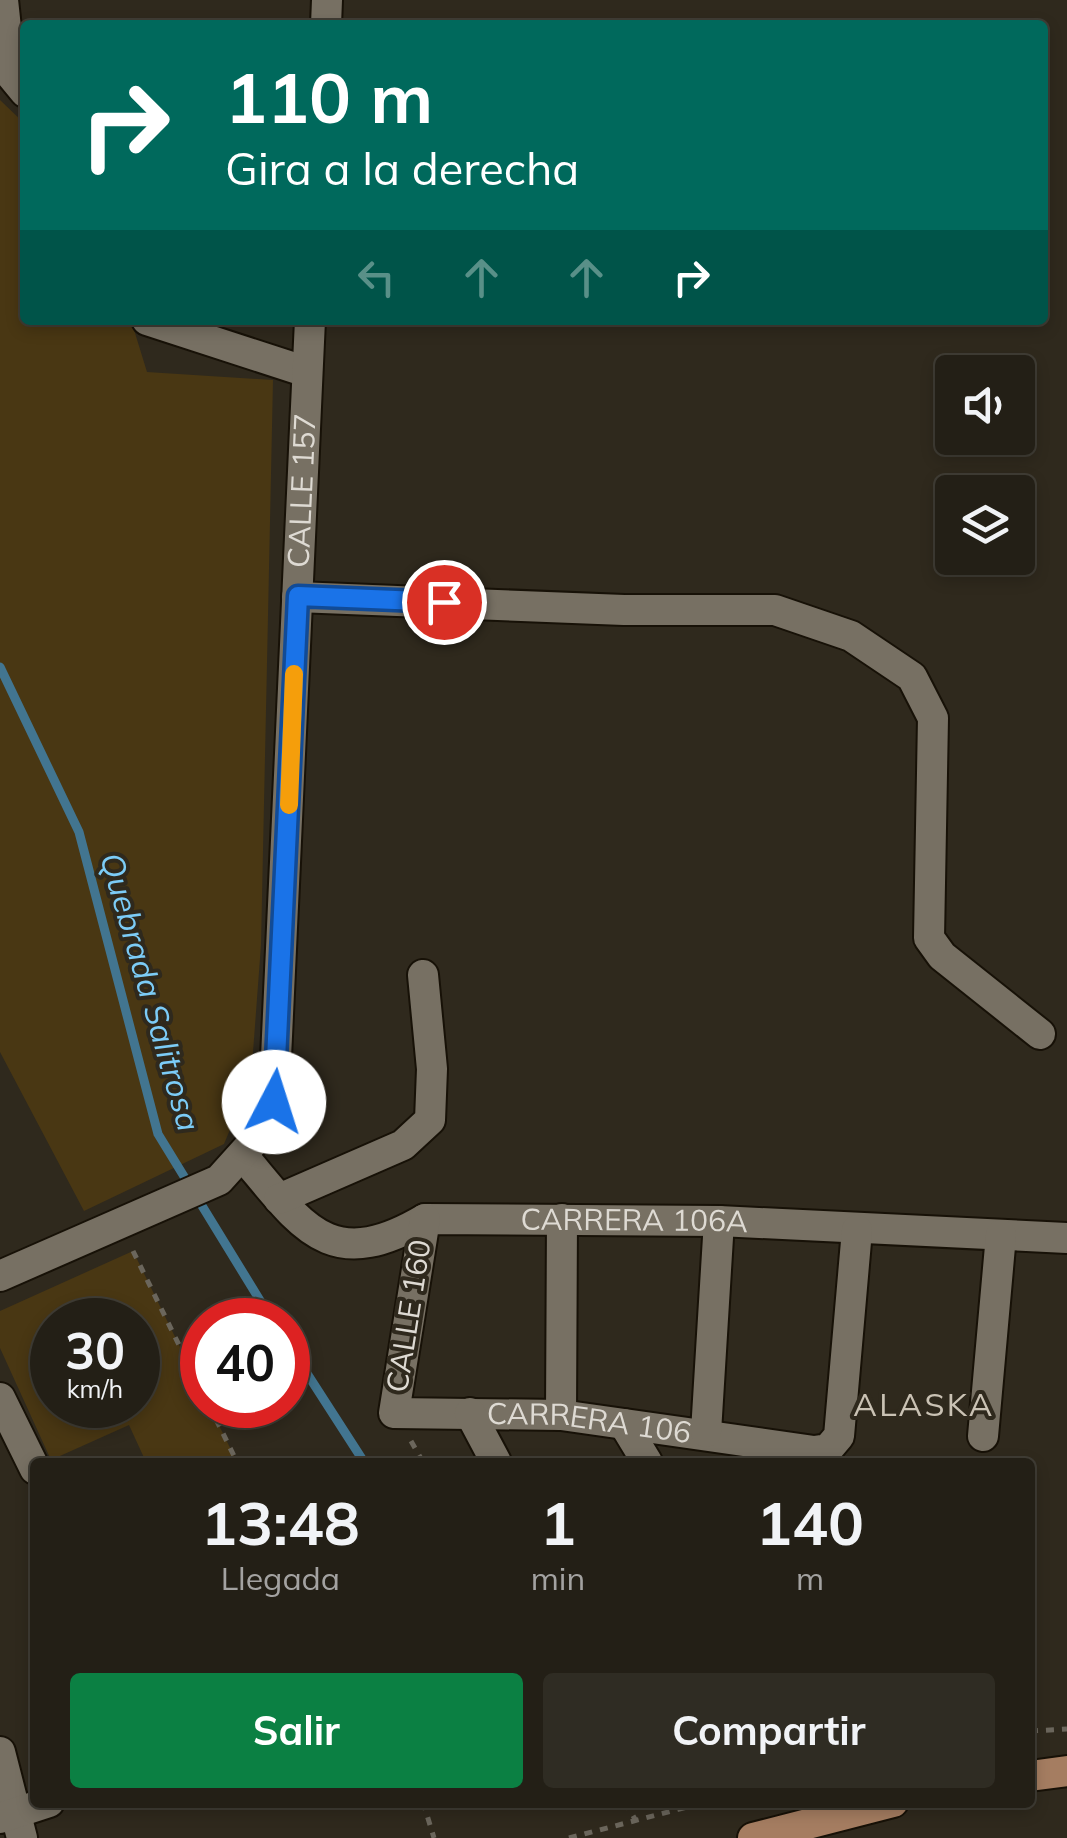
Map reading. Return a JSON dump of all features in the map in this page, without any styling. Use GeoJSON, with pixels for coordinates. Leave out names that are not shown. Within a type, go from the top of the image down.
{"type":"FeatureCollection","features":[{"type":"Feature","properties":{"kind":"main road"},"geometry":{"type":"LineString","coordinates":[[1035,1775],[1067,1772]]}},
{"type":"Feature","properties":{"kind":"main road"},"geometry":{"type":"LineString","coordinates":[[753,1838],[870,1808]]}},
{"type":"Feature","properties":{"kind":"street"},"geometry":{"type":"LineString","coordinates":[[3,0],[11,75],[20,86]]}},
{"type":"Feature","properties":{"kind":"street"},"geometry":{"type":"LineString","coordinates":[[177,325],[230,334],[307,372]]}},
{"type":"Feature","properties":{"kind":"street","name":"CALLE 157"},"geometry":{"type":"LineString","coordinates":[[120,1223],[219,1180],[244,1157],[264,1130],[278,1077],[310,325]]}},
{"type":"Feature","properties":{"kind":"street"},"geometry":{"type":"LineString","coordinates":[[298,596],[624,610],[775,610],[812,619],[881,653],[912,677],[933,718],[929,938],[942,956],[1040,1034]]}},
{"type":"Feature","properties":{"kind":"street"},"geometry":{"type":"LineString","coordinates":[[278,1198],[403,1146],[430,1120],[432,1069],[423,975]]}},
{"type":"Feature","properties":{"kind":"street","name":"CARRERA 106A"},"geometry":{"type":"LineString","coordinates":[[244,1157],[304,1228],[346,1242],[369,1244],[391,1239],[425,1219],[719,1221],[1067,1238]]}},
{"type":"Feature","properties":{"kind":"street","name":"CALLE 160"},"geometry":{"type":"LineString","coordinates":[[394,1413],[425,1219]]}},
{"type":"Feature","properties":{"kind":"street"},"geometry":{"type":"LineString","coordinates":[[561,1415],[562,1219]]}},
{"type":"Feature","properties":{"kind":"street"},"geometry":{"type":"LineString","coordinates":[[706,1432],[719,1221]]}},
{"type":"Feature","properties":{"kind":"street"},"geometry":{"type":"LineString","coordinates":[[0,1276],[120,1223]]}},
{"type":"Feature","properties":{"kind":"street","name":"CARRERA 106"},"geometry":{"type":"LineString","coordinates":[[394,1413],[561,1415],[706,1432],[814,1451],[828,1449],[838,1436],[857,1230]]}},
{"type":"Feature","properties":{"kind":"street"},"geometry":{"type":"LineString","coordinates":[[983,1436],[1001,1235]]}},
{"type":"Feature","properties":{"kind":"street"},"geometry":{"type":"LineString","coordinates":[[0,1398],[30,1459]]}},
{"type":"Feature","properties":{"kind":"street"},"geometry":{"type":"LineString","coordinates":[[470,1414],[494,1458]]}},
{"type":"Feature","properties":{"kind":"street"},"geometry":{"type":"LineString","coordinates":[[624,1424],[644,1458]]}},
{"type":"Feature","properties":{"kind":"street"},"geometry":{"type":"LineString","coordinates":[[0,1752],[13,1823],[39,1808]]}},
{"type":"Feature","properties":{"kind":"path"},"geometry":{"type":"LineString","coordinates":[[120,1223],[180,1347]]}},
{"type":"Feature","properties":{"kind":"path"},"geometry":{"type":"LineString","coordinates":[[220,1428],[235,1458]]}},
{"type":"Feature","properties":{"kind":"path"},"geometry":{"type":"LineString","coordinates":[[1035,1731],[1067,1729]]}},
{"type":"Feature","properties":{"kind":"path"},"geometry":{"type":"LineString","coordinates":[[425,1808],[434,1838]]}},
{"type":"Feature","properties":{"kind":"path"},"geometry":{"type":"LineString","coordinates":[[628,1808],[636,1821]]}},
{"type":"Feature","properties":{"kind":"path"},"geometry":{"type":"LineString","coordinates":[[569,1838],[684,1808]]}},
{"type":"Feature","properties":{"kind":"shaded area"},"geometry":{"type":"Polygon","coordinates":[[[0,100],[20,119],[20,325],[133,325],[147,372],[273,380],[261,945],[251,1079],[224,1144],[84,1211],[0,1052],[0,100]]]}},
{"type":"Feature","properties":{"kind":"shaded area"},"geometry":{"type":"Polygon","coordinates":[[[133,1251],[156,1298],[30,1298],[30,1414],[0,1348],[0,1311],[133,1251]]]}},
{"type":"Feature","properties":{"kind":"shaded area"},"geometry":{"type":"Polygon","coordinates":[[[160,1306],[180,1347],[180,1428],[220,1428],[235,1458],[144,1458],[130,1428],[160,1428],[160,1306]]]}},
{"type":"Feature","properties":{"kind":"shaded area"},"geometry":{"type":"Polygon","coordinates":[[[36,1428],[122,1428],[55,1458],[50,1458],[36,1428]]]}},
{"type":"Feature","properties":{"kind":"waterway","name":"Quebrada Salitrosa"},"geometry":{"type":"LineString","coordinates":[[0,667],[79,832],[158,1134],[259,1298]]}},
{"type":"Feature","properties":{"kind":"waterway","name":"Quebrada Salitrosa"},"geometry":{"type":"LineString","coordinates":[[310,1378],[361,1458]]}},
{"type":"Feature","properties":{"kind":"slow traffic"},"geometry":{"type":"LineString","coordinates":[[289,805],[294,674]]}},
{"type":"Feature","properties":{"kind":"district","name":"ALASKA"},"geometry":{"type":"Point","coordinates":[924,1405]}},
{"type":"Feature","properties":{"kind":"route"},"geometry":{"type":"LineString","coordinates":[[274,1102],[298,596],[444,602]]}}]}
